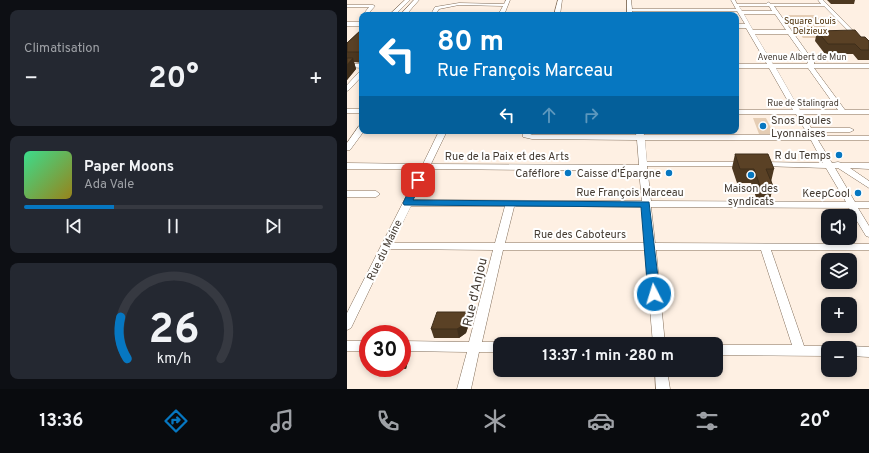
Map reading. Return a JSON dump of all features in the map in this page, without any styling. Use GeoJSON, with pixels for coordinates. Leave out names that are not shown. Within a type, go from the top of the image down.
{"type":"FeatureCollection","features":[{"type":"Feature","properties":{"kind":"street"},"geometry":{"type":"LineString","coordinates":[[395,12],[407,0]]}},
{"type":"Feature","properties":{"kind":"street"},"geometry":{"type":"LineString","coordinates":[[406,12],[417,0]]}},
{"type":"Feature","properties":{"kind":"street"},"geometry":{"type":"LineString","coordinates":[[558,12],[560,0]]}},
{"type":"Feature","properties":{"kind":"street"},"geometry":{"type":"LineString","coordinates":[[629,0],[630,12],[770,5],[825,5]]}},
{"type":"Feature","properties":{"kind":"street"},"geometry":{"type":"LineString","coordinates":[[766,0],[776,12],[843,112]]}},
{"type":"Feature","properties":{"kind":"street"},"geometry":{"type":"LineString","coordinates":[[820,0],[869,50]]}},
{"type":"Feature","properties":{"kind":"street"},"geometry":{"type":"LineString","coordinates":[[434,12],[437,8],[459,4],[507,2],[502,12]]}},
{"type":"Feature","properties":{"kind":"street"},"geometry":{"type":"LineString","coordinates":[[347,6],[373,6],[367,12]]}},
{"type":"Feature","properties":{"kind":"street"},"geometry":{"type":"LineString","coordinates":[[737,7],[776,12]]}},
{"type":"Feature","properties":{"kind":"street"},"geometry":{"type":"LineString","coordinates":[[737,7],[869,234]]}},
{"type":"Feature","properties":{"kind":"street"},"geometry":{"type":"LineString","coordinates":[[355,24],[359,20]]}},
{"type":"Feature","properties":{"kind":"street"},"geometry":{"type":"LineString","coordinates":[[347,24],[359,24]]}},
{"type":"Feature","properties":{"kind":"street"},"geometry":{"type":"LineString","coordinates":[[739,26],[748,26]]}},
{"type":"Feature","properties":{"kind":"street"},"geometry":{"type":"LineString","coordinates":[[752,32],[789,32]]}},
{"type":"Feature","properties":{"kind":"street","name":"Avenue Albert de Mun"},"geometry":{"type":"LineString","coordinates":[[739,62],[770,65]]}},
{"type":"Feature","properties":{"kind":"street"},"geometry":{"type":"LineString","coordinates":[[347,65],[359,66]]}},
{"type":"Feature","properties":{"kind":"street","name":"Avenue Albert de Mun"},"geometry":{"type":"LineString","coordinates":[[739,66],[869,65]]}},
{"type":"Feature","properties":{"kind":"street"},"geometry":{"type":"LineString","coordinates":[[348,87],[359,75]]}},
{"type":"Feature","properties":{"kind":"street"},"geometry":{"type":"LineString","coordinates":[[347,111],[359,111]]}},
{"type":"Feature","properties":{"kind":"street","name":"Rue de Stalingrad"},"geometry":{"type":"LineString","coordinates":[[739,112],[869,112]]}},
{"type":"Feature","properties":{"kind":"street"},"geometry":{"type":"LineString","coordinates":[[809,130],[850,130]]}},
{"type":"Feature","properties":{"kind":"street"},"geometry":{"type":"LineString","coordinates":[[347,148],[359,132]]}},
{"type":"Feature","properties":{"kind":"street","name":"Rue du Maine"},"geometry":{"type":"LineString","coordinates":[[347,326],[442,134]]}},
{"type":"Feature","properties":{"kind":"street"},"geometry":{"type":"LineString","coordinates":[[530,134],[640,134],[814,139],[869,138]]}},
{"type":"Feature","properties":{"kind":"street"},"geometry":{"type":"LineString","coordinates":[[640,134],[645,204],[658,337]]}},
{"type":"Feature","properties":{"kind":"street","name":"Rue de la Paix et des Arts"},"geometry":{"type":"LineString","coordinates":[[347,166],[425,167],[829,164],[869,166]]}},
{"type":"Feature","properties":{"kind":"street"},"geometry":{"type":"LineString","coordinates":[[838,164],[869,185]]}},
{"type":"Feature","properties":{"kind":"street"},"geometry":{"type":"LineString","coordinates":[[347,194],[376,194]]}},
{"type":"Feature","properties":{"kind":"street","name":"Rue François Marceau"},"geometry":{"type":"LineString","coordinates":[[407,203],[851,203],[869,205]]}},
{"type":"Feature","properties":{"kind":"street","name":"Rue d'Anjou"},"geometry":{"type":"LineString","coordinates":[[464,389],[503,246],[511,206],[513,204]]}},
{"type":"Feature","properties":{"kind":"street","name":"Rue des Caboteurs"},"geometry":{"type":"LineString","coordinates":[[387,246],[869,247]]}},
{"type":"Feature","properties":{"kind":"street"},"geometry":{"type":"LineString","coordinates":[[765,247],[800,351]]}},
{"type":"Feature","properties":{"kind":"street"},"geometry":{"type":"LineString","coordinates":[[347,346],[359,346]]}},
{"type":"Feature","properties":{"kind":"street"},"geometry":{"type":"LineString","coordinates":[[411,346],[493,347]]}},
{"type":"Feature","properties":{"kind":"street"},"geometry":{"type":"LineString","coordinates":[[723,350],[821,351]]}},
{"type":"Feature","properties":{"kind":"street"},"geometry":{"type":"LineString","coordinates":[[857,351],[869,352]]}},
{"type":"Feature","properties":{"kind":"street"},"geometry":{"type":"LineString","coordinates":[[662,377],[663,389]]}},
{"type":"Feature","properties":{"kind":"green space","name":"Square Louis Delzieux"},"geometry":{"type":"Polygon","coordinates":[[[787,15],[816,15],[834,38],[803,38],[787,15]]]}},
{"type":"Feature","properties":{"kind":"green space","name":"Snos Boules Lyonnaises"},"geometry":{"type":"Polygon","coordinates":[[[753,118],[766,118],[774,134],[759,134],[753,118]]]}},
{"type":"Feature","properties":{"kind":"building"},"geometry":{"type":"Polygon","coordinates":[[[855,30],[861,37],[865,37],[869,41],[869,50],[861,50],[855,44],[828,44],[817,31],[855,30]]]}},
{"type":"Feature","properties":{"kind":"building"},"geometry":{"type":"Polygon","coordinates":[[[359,32],[359,52],[347,52],[347,43],[359,32]]]}},
{"type":"Feature","properties":{"kind":"building"},"geometry":{"type":"Polygon","coordinates":[[[347,58],[353,58],[347,65],[347,58]]]}},
{"type":"Feature","properties":{"kind":"building"},"geometry":{"type":"Polygon","coordinates":[[[735,154],[768,154],[774,169],[766,169],[773,186],[760,186],[754,169],[740,169],[735,154]]]}},
{"type":"Feature","properties":{"kind":"building"},"geometry":{"type":"Polygon","coordinates":[[[437,312],[468,312],[464,325],[457,329],[431,329],[437,312]]]}},
{"type":"Feature","properties":{"kind":"place","name":"Snos Boules Lyonnaises"},"geometry":{"type":"Point","coordinates":[763,126]}},
{"type":"Feature","properties":{"kind":"place","name":"R du Temps"},"geometry":{"type":"Point","coordinates":[839,155]}},
{"type":"Feature","properties":{"kind":"place","name":"Caféflore"},"geometry":{"type":"Point","coordinates":[568,173]}},
{"type":"Feature","properties":{"kind":"place","name":"Caisse d'Épargne"},"geometry":{"type":"Point","coordinates":[669,173]}},
{"type":"Feature","properties":{"kind":"place","name":"Maison des syndicats"},"geometry":{"type":"Point","coordinates":[751,175]}},
{"type":"Feature","properties":{"kind":"place","name":"KeepCool"},"geometry":{"type":"Point","coordinates":[858,193]}},
{"type":"Feature","properties":{"kind":"route"},"geometry":{"type":"LineString","coordinates":[[418,180],[407,203],[645,204],[654,294]]}}]}
